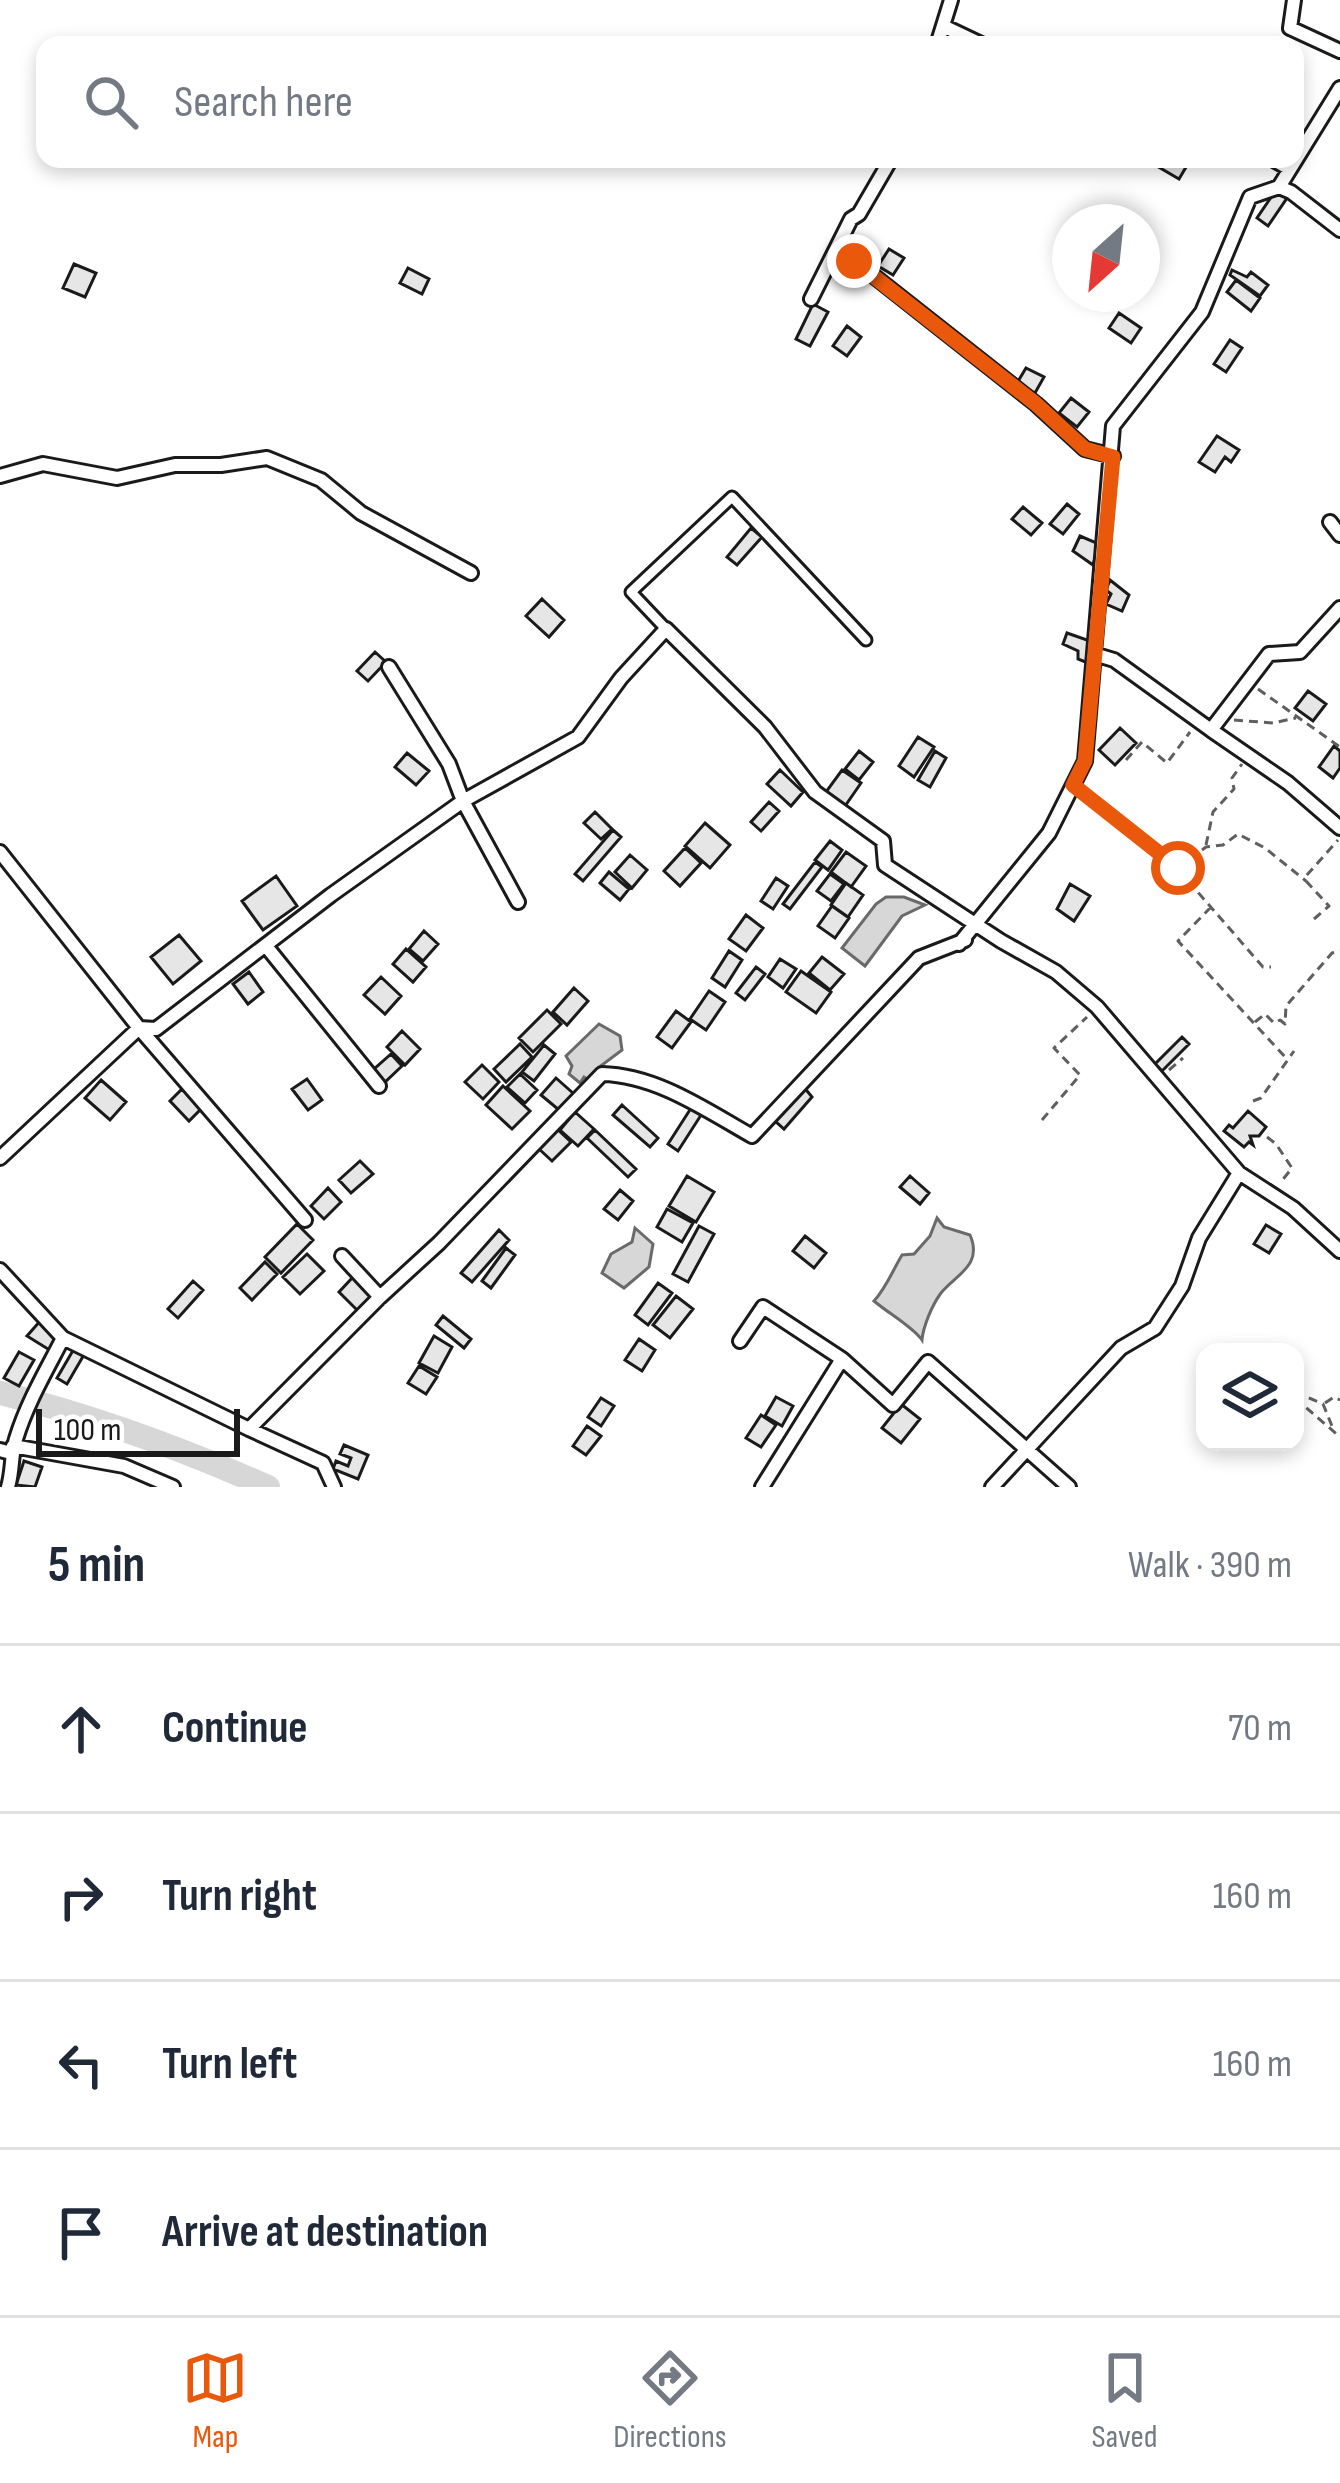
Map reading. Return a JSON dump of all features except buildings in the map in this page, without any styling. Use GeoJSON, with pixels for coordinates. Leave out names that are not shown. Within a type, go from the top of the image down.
{"type":"FeatureCollection","features":[{"type":"Feature","properties":{"kind":"street"},"geometry":{"type":"LineString","coordinates":[[941,36],[951,0]]}},
{"type":"Feature","properties":{"kind":"street"},"geometry":{"type":"LineString","coordinates":[[1294,0],[1290,28],[1340,51]]}},
{"type":"Feature","properties":{"kind":"street"},"geometry":{"type":"LineString","coordinates":[[944,26],[965,36]]}},
{"type":"Feature","properties":{"kind":"street"},"geometry":{"type":"LineString","coordinates":[[1304,147],[1340,88]]}},
{"type":"Feature","properties":{"kind":"street"},"geometry":{"type":"LineString","coordinates":[[1304,138],[1308,140]]}},
{"type":"Feature","properties":{"kind":"street"},"geometry":{"type":"LineString","coordinates":[[812,298],[885,168]]}},
{"type":"Feature","properties":{"kind":"street"},"geometry":{"type":"LineString","coordinates":[[249,1429],[454,1228],[602,1074],[623,1074],[673,1093],[752,1136],[919,958],[959,944],[977,926],[1048,833],[1085,761],[1114,426],[1202,312],[1250,197],[1279,187],[1290,170],[1287,168]]}},
{"type":"Feature","properties":{"kind":"street"},"geometry":{"type":"LineString","coordinates":[[1279,187],[1340,230]]}},
{"type":"Feature","properties":{"kind":"street"},"geometry":{"type":"LineString","coordinates":[[837,247],[1036,404],[1085,449],[1113,457]]}},
{"type":"Feature","properties":{"kind":"street"},"geometry":{"type":"LineString","coordinates":[[0,476],[44,464],[117,478],[175,465],[267,458],[321,480],[361,513],[471,573]]}},
{"type":"Feature","properties":{"kind":"street"},"geometry":{"type":"LineString","coordinates":[[866,640],[732,497],[631,592],[765,727],[815,792],[883,842],[885,865],[1056,972],[1097,1007],[1239,1173],[1293,1208],[1340,1251]]}},
{"type":"Feature","properties":{"kind":"street"},"geometry":{"type":"LineString","coordinates":[[1330,522],[1340,535]]}},
{"type":"Feature","properties":{"kind":"street"},"geometry":{"type":"LineString","coordinates":[[1211,730],[1269,654],[1300,652],[1340,608]]}},
{"type":"Feature","properties":{"kind":"street"},"geometry":{"type":"LineString","coordinates":[[0,1158],[139,1028],[156,1029],[463,801],[578,737],[621,678],[666,629]]}},
{"type":"Feature","properties":{"kind":"street"},"geometry":{"type":"LineString","coordinates":[[1094,654],[1114,660],[1249,755],[1340,828]]}},
{"type":"Feature","properties":{"kind":"street"},"geometry":{"type":"LineString","coordinates":[[388,667],[449,764],[463,801],[518,902]]}},
{"type":"Feature","properties":{"kind":"street"},"geometry":{"type":"LineString","coordinates":[[0,853],[139,1028],[305,1220]]}},
{"type":"Feature","properties":{"kind":"street"},"geometry":{"type":"LineString","coordinates":[[266,946],[379,1086]]}},
{"type":"Feature","properties":{"kind":"street"},"geometry":{"type":"LineString","coordinates":[[992,1487],[1121,1348],[1155,1328],[1182,1286],[1199,1238],[1239,1173]]}},
{"type":"Feature","properties":{"kind":"street"},"geometry":{"type":"LineString","coordinates":[[343,1256],[380,1298]]}},
{"type":"Feature","properties":{"kind":"street"},"geometry":{"type":"LineString","coordinates":[[0,1270],[63,1338],[323,1463],[334,1487]]}},
{"type":"Feature","properties":{"kind":"street"},"geometry":{"type":"LineString","coordinates":[[740,1341],[763,1307],[842,1359],[892,1406],[928,1362],[1069,1487]]}},
{"type":"Feature","properties":{"kind":"street"},"geometry":{"type":"LineString","coordinates":[[7,1448],[63,1338]]}},
{"type":"Feature","properties":{"kind":"street"},"geometry":{"type":"LineString","coordinates":[[762,1487],[842,1359]]}},
{"type":"Feature","properties":{"kind":"street"},"geometry":{"type":"LineString","coordinates":[[7,1448],[16,1464],[8,1487]]}},
{"type":"Feature","properties":{"kind":"street"},"geometry":{"type":"LineString","coordinates":[[7,1448],[124,1466],[172,1487]]}},
{"type":"Feature","properties":{"kind":"path"},"geometry":{"type":"LineString","coordinates":[[1244,691],[1254,686],[1340,747]]}},
{"type":"Feature","properties":{"kind":"path"},"geometry":{"type":"LineString","coordinates":[[1221,718],[1273,723],[1298,718]]}},
{"type":"Feature","properties":{"kind":"path"},"geometry":{"type":"LineString","coordinates":[[1126,760],[1142,742],[1167,763],[1198,721]]}},
{"type":"Feature","properties":{"kind":"path"},"geometry":{"type":"LineString","coordinates":[[1206,847],[1213,812],[1234,789],[1232,778],[1249,755]]}},
{"type":"Feature","properties":{"kind":"path"},"geometry":{"type":"LineString","coordinates":[[1073,785],[1178,868],[1263,967],[1271,967]]}},
{"type":"Feature","properties":{"kind":"path"},"geometry":{"type":"LineString","coordinates":[[1178,868],[1206,847],[1223,844],[1238,833],[1265,848],[1329,906],[1314,919]]}},
{"type":"Feature","properties":{"kind":"path"},"geometry":{"type":"LineString","coordinates":[[1306,881],[1340,838]]}},
{"type":"Feature","properties":{"kind":"path"},"geometry":{"type":"LineString","coordinates":[[1212,906],[1178,941],[1287,1059]]}},
{"type":"Feature","properties":{"kind":"path"},"geometry":{"type":"LineString","coordinates":[[1254,1023],[1265,1014],[1274,1023],[1285,1024],[1286,1006],[1332,952],[1340,951]]}},
{"type":"Feature","properties":{"kind":"path"},"geometry":{"type":"LineString","coordinates":[[1042,1120],[1080,1075],[1054,1048],[1097,1007]]}},
{"type":"Feature","properties":{"kind":"path"},"geometry":{"type":"LineString","coordinates":[[1253,1101],[1262,1098],[1294,1051]]}},
{"type":"Feature","properties":{"kind":"path"},"geometry":{"type":"LineString","coordinates":[[1159,1079],[1183,1058]]}},
{"type":"Feature","properties":{"kind":"path"},"geometry":{"type":"LineString","coordinates":[[1267,1137],[1292,1168],[1272,1194]]}},
{"type":"Feature","properties":{"kind":"path"},"geometry":{"type":"LineString","coordinates":[[1323,1404],[1334,1397],[1340,1400]]}},
{"type":"Feature","properties":{"kind":"path"},"geometry":{"type":"LineString","coordinates":[[1304,1398],[1323,1404]]}},
{"type":"Feature","properties":{"kind":"path"},"geometry":{"type":"LineString","coordinates":[[1304,1403],[1340,1438]]}},
{"type":"Feature","properties":{"kind":"path"},"geometry":{"type":"LineString","coordinates":[[1323,1404],[1334,1431]]}},
{"type":"Feature","properties":{"kind":"shaded area"},"geometry":{"type":"Polygon","coordinates":[[[886,897],[904,897],[925,905],[902,916],[865,966],[842,948],[886,897]]]}},
{"type":"Feature","properties":{"kind":"shaded area"},"geometry":{"type":"Polygon","coordinates":[[[599,1024],[620,1036],[622,1050],[598,1068],[590,1081],[584,1077],[580,1083],[569,1074],[572,1066],[566,1056],[599,1024]]]}},
{"type":"Feature","properties":{"kind":"shaded area"},"geometry":{"type":"Polygon","coordinates":[[[937,1218],[944,1227],[970,1235],[973,1254],[938,1298],[922,1340],[874,1301],[902,1255],[914,1254],[930,1236],[937,1218]]]}},
{"type":"Feature","properties":{"kind":"shaded area"},"geometry":{"type":"Polygon","coordinates":[[[635,1228],[653,1244],[649,1267],[624,1288],[602,1273],[611,1254],[632,1242],[635,1228]]]}},
{"type":"Feature","properties":{"kind":"waterway"},"geometry":{"type":"LineString","coordinates":[[0,1393],[136,1434],[268,1487]]}},
{"type":"Feature","properties":{"kind":"route"},"geometry":{"type":"LineString","coordinates":[[854,261],[1036,404],[1085,449],[1113,457],[1085,761],[1073,785],[1178,868]]}}]}
